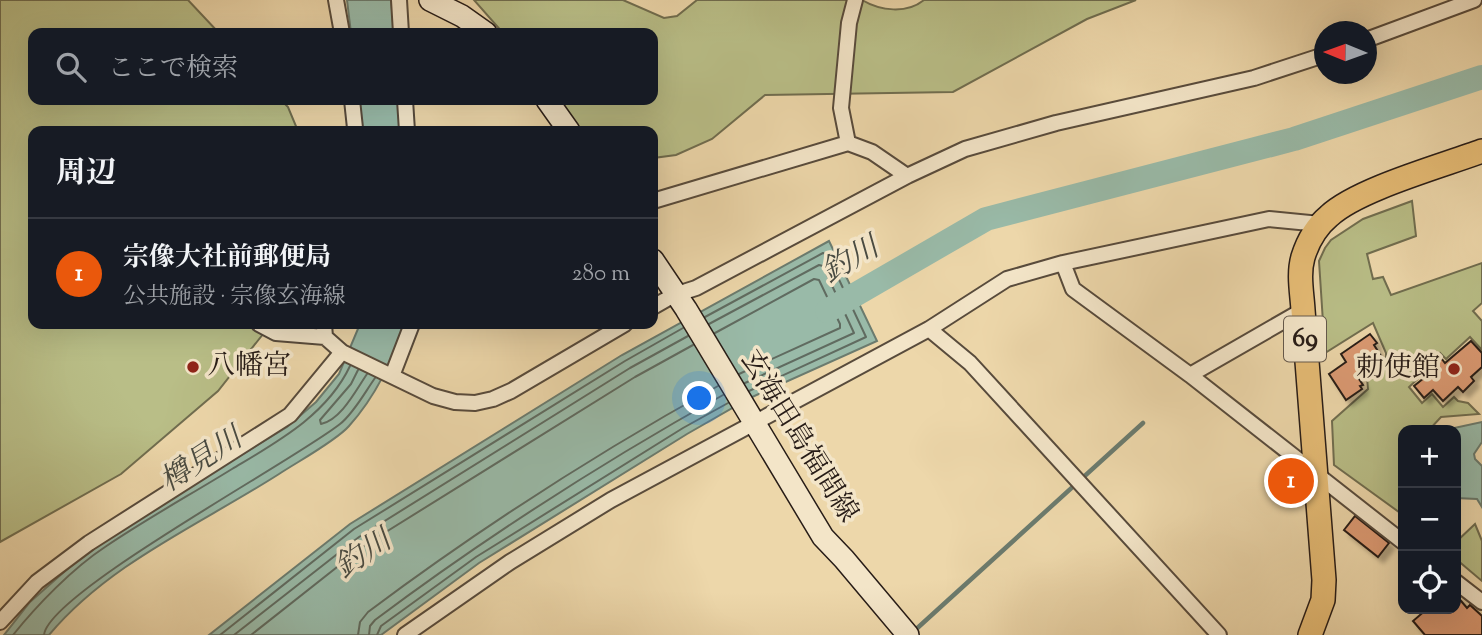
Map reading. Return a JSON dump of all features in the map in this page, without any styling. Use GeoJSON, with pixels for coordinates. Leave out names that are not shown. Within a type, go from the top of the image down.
{"type":"FeatureCollection","features":[{"type":"Feature","properties":{"kind":"main road"},"geometry":{"type":"LineString","coordinates":[[433,1],[479,28]]}},
{"type":"Feature","properties":{"kind":"main road"},"geometry":{"type":"LineString","coordinates":[[551,105],[565,126]]}},
{"type":"Feature","properties":{"kind":"main road","name":"69"},"geometry":{"type":"LineString","coordinates":[[1310,635],[1323,600],[1323,590],[1300,276],[1303,258],[1320,224],[1341,206],[1375,190],[1482,151]]}},
{"type":"Feature","properties":{"kind":"main road","name":"玄海田島福間線"},"geometry":{"type":"LineString","coordinates":[[658,268],[752,416],[823,537],[908,635]]}},
{"type":"Feature","properties":{"kind":"street"},"geometry":{"type":"LineString","coordinates":[[336,0],[341,28]]}},
{"type":"Feature","properties":{"kind":"street"},"geometry":{"type":"LineString","coordinates":[[399,0],[401,28]]}},
{"type":"Feature","properties":{"kind":"street"},"geometry":{"type":"LineString","coordinates":[[848,143],[841,108],[849,23],[855,0]]}},
{"type":"Feature","properties":{"kind":"street"},"geometry":{"type":"LineString","coordinates":[[1377,36],[1474,0]]}},
{"type":"Feature","properties":{"kind":"street"},"geometry":{"type":"LineString","coordinates":[[658,304],[674,295],[696,288],[907,176],[965,149],[1001,137],[1254,78],[1314,59]]}},
{"type":"Feature","properties":{"kind":"street"},"geometry":{"type":"LineString","coordinates":[[353,105],[355,126]]}},
{"type":"Feature","properties":{"kind":"street"},"geometry":{"type":"LineString","coordinates":[[405,105],[407,126]]}},
{"type":"Feature","properties":{"kind":"street"},"geometry":{"type":"LineString","coordinates":[[658,200],[848,143],[872,152],[907,176]]}},
{"type":"Feature","properties":{"kind":"street"},"geometry":{"type":"LineString","coordinates":[[405,635],[510,562],[752,416],[929,329],[1007,279],[1063,263],[1269,219],[1320,224]]}},
{"type":"Feature","properties":{"kind":"street"},"geometry":{"type":"LineString","coordinates":[[1063,263],[1073,289],[1190,375],[1398,538]]}},
{"type":"Feature","properties":{"kind":"street"},"geometry":{"type":"LineString","coordinates":[[1190,375],[1303,310]]}},
{"type":"Feature","properties":{"kind":"street"},"geometry":{"type":"LineString","coordinates":[[268,329],[276,333],[325,331],[342,352],[433,396],[455,402],[475,403],[493,399],[616,329]]}},
{"type":"Feature","properties":{"kind":"street"},"geometry":{"type":"LineString","coordinates":[[388,374],[410,329]]}},
{"type":"Feature","properties":{"kind":"street"},"geometry":{"type":"LineString","coordinates":[[929,329],[970,363],[1219,635]]}},
{"type":"Feature","properties":{"kind":"street"},"geometry":{"type":"LineString","coordinates":[[0,622],[37,582],[89,543],[290,415],[342,352]]}},
{"type":"Feature","properties":{"kind":"street"},"geometry":{"type":"LineString","coordinates":[[1461,586],[1482,602]]}},
{"type":"Feature","properties":{"kind":"green space"},"geometry":{"type":"Polygon","coordinates":[[[0,0],[188,0],[214,28],[28,28],[28,105],[286,105],[296,126],[28,126],[28,329],[267,329],[218,391],[121,474],[0,542],[0,0]]]}},
{"type":"Feature","properties":{"kind":"green space"},"geometry":{"type":"Polygon","coordinates":[[[474,0],[623,0],[664,18],[677,16],[697,0],[862,0],[885,9],[902,9],[924,0],[1136,0],[1087,19],[953,92],[765,95],[712,139],[676,155],[658,157],[658,126],[577,126],[562,105],[658,105],[658,28],[499,28],[474,0]]]}},
{"type":"Feature","properties":{"kind":"green space"},"geometry":{"type":"Polygon","coordinates":[[[1412,201],[1416,236],[1367,254],[1373,279],[1383,277],[1391,295],[1482,263],[1482,303],[1473,311],[1482,321],[1482,350],[1470,337],[1446,359],[1440,353],[1421,370],[1423,374],[1409,387],[1422,403],[1432,394],[1443,407],[1454,397],[1458,401],[1468,403],[1479,414],[1441,417],[1434,425],[1398,425],[1398,511],[1334,465],[1332,421],[1368,389],[1367,378],[1386,361],[1386,353],[1373,323],[1325,353],[1319,261],[1331,240],[1363,219],[1412,201]]]}},
{"type":"Feature","properties":{"kind":"green space"},"geometry":{"type":"Polygon","coordinates":[[[1475,524],[1482,541],[1482,581],[1461,563],[1461,537],[1475,524]]]}},
{"type":"Feature","properties":{"kind":"water"},"geometry":{"type":"Polygon","coordinates":[[[347,0],[391,0],[394,28],[350,28],[347,0]]]}},
{"type":"Feature","properties":{"kind":"water"},"geometry":{"type":"Polygon","coordinates":[[[358,105],[399,105],[401,126],[361,126],[358,105]]]}},
{"type":"Feature","properties":{"kind":"water"},"geometry":{"type":"Polygon","coordinates":[[[829,241],[877,341],[750,398],[687,434],[479,563],[381,635],[209,635],[350,524],[622,355],[829,241]]]}},
{"type":"Feature","properties":{"kind":"water"},"geometry":{"type":"Polygon","coordinates":[[[358,329],[403,329],[389,365],[375,390],[359,415],[343,432],[326,445],[157,546],[99,586],[49,635],[4,635],[30,602],[98,542],[287,427],[316,402],[339,374],[358,329]]]}},
{"type":"Feature","properties":{"kind":"water"},"geometry":{"type":"Polygon","coordinates":[[[1482,422],[1482,442],[1474,454],[1482,466],[1482,507],[1477,499],[1461,498],[1461,427],[1482,422]]]}},
{"type":"Feature","properties":{"kind":"building"},"geometry":{"type":"Polygon","coordinates":[[[1370,334],[1383,359],[1357,376],[1363,385],[1360,386],[1362,389],[1346,400],[1329,374],[1346,362],[1341,354],[1370,334]]]}},
{"type":"Feature","properties":{"kind":"building","name":"勅使館"},"geometry":{"type":"Polygon","coordinates":[[[1471,341],[1482,353],[1482,367],[1471,377],[1474,381],[1463,392],[1458,387],[1443,401],[1433,390],[1424,398],[1414,386],[1429,374],[1426,371],[1441,358],[1445,363],[1471,341]]]}},
{"type":"Feature","properties":{"kind":"building"},"geometry":{"type":"Polygon","coordinates":[[[1289,475],[1299,475],[1300,491],[1270,492],[1289,475]]]}},
{"type":"Feature","properties":{"kind":"building"},"geometry":{"type":"Polygon","coordinates":[[[1355,516],[1389,543],[1378,557],[1344,530],[1355,516]]]}},
{"type":"Feature","properties":{"kind":"building"},"geometry":{"type":"Polygon","coordinates":[[[1461,601],[1467,608],[1470,605],[1482,616],[1482,635],[1425,635],[1413,621],[1421,614],[1461,614],[1461,601]]]}},
{"type":"Feature","properties":{"kind":"waterway","name":"釣川"},"geometry":{"type":"LineString","coordinates":[[827,311],[986,219],[1294,139],[1482,77]]}},
{"type":"Feature","properties":{"kind":"waterway"},"geometry":{"type":"LineString","coordinates":[[913,632],[1143,423]]}},
{"type":"Feature","properties":{"kind":"place","name":"八幡宮"},"geometry":{"type":"Point","coordinates":[193,367]}},
{"type":"Feature","properties":{"kind":"place","name":"勅使館"},"geometry":{"type":"Point","coordinates":[1454,369]}},
{"type":"Feature","properties":{"kind":"place","name":"宗像大社前郵便局"},"geometry":{"type":"Point","coordinates":[1291,481]}},
{"type":"Feature","properties":{"kind":"water label","name":"樽見川"},"geometry":{"type":"Point","coordinates":[202,461]}}]}
